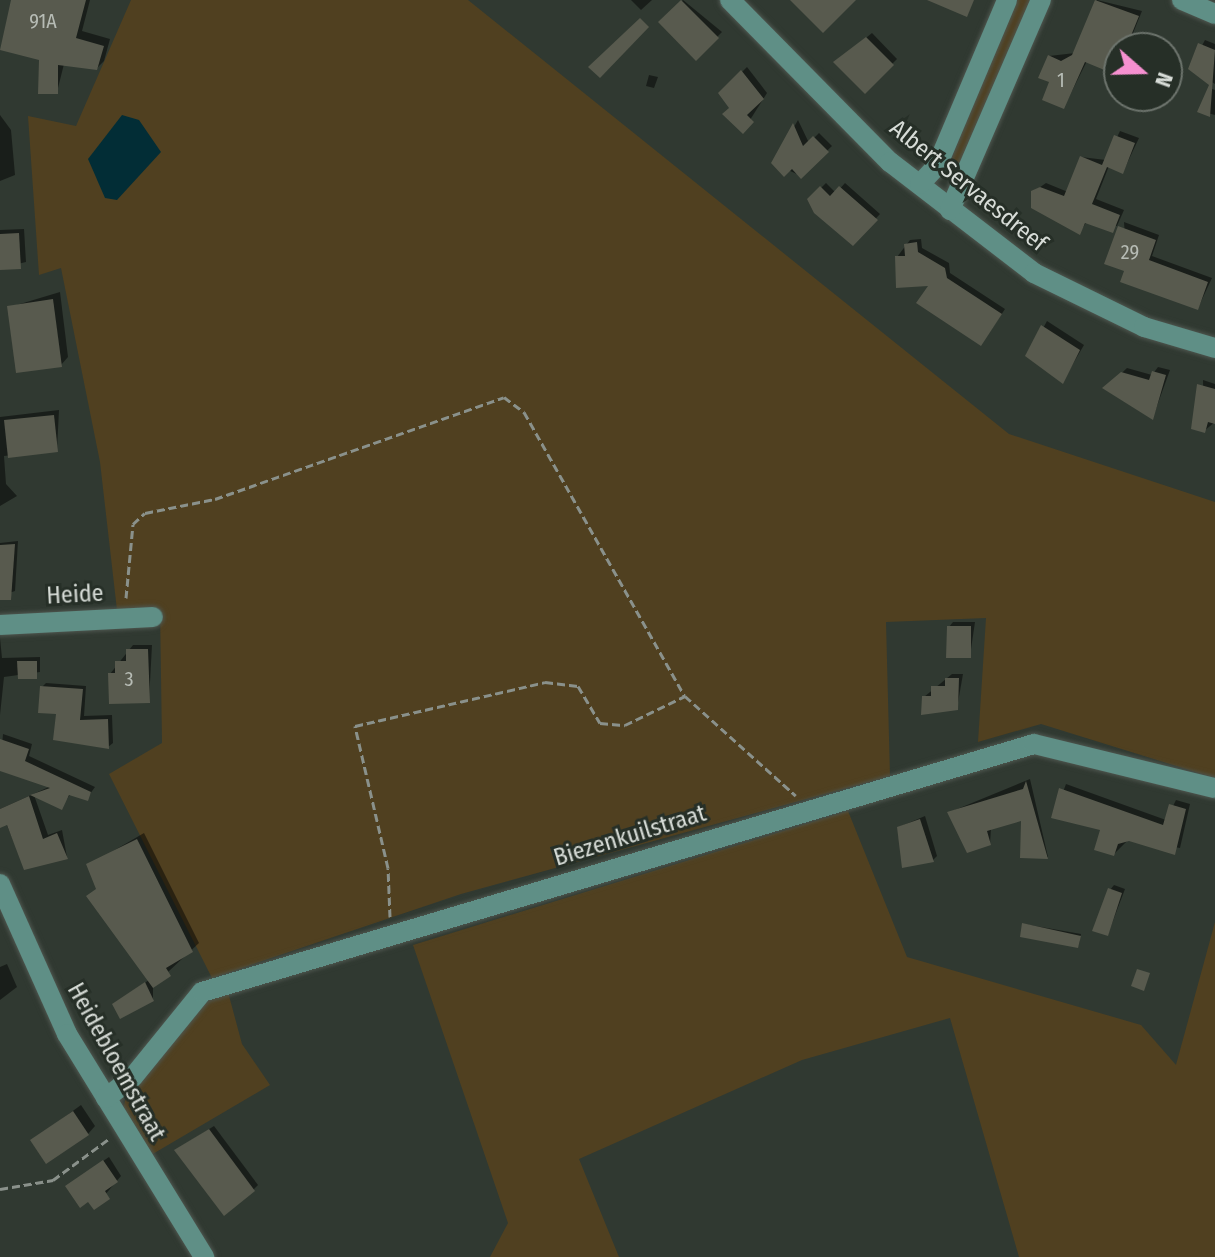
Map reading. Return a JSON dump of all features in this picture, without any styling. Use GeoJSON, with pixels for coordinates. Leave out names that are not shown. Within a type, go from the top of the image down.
{"type":"FeatureCollection","features":[{"type":"Feature","properties":{"kind":"street","name":"Albert Servaesdreef"},"geometry":{"type":"LineString","coordinates":[[730,0],[920,184],[1034,273],[1144,327],[1215,348]]}},
{"type":"Feature","properties":{"kind":"street"},"geometry":{"type":"LineString","coordinates":[[920,184],[937,166],[1007,0]]}},
{"type":"Feature","properties":{"kind":"street"},"geometry":{"type":"LineString","coordinates":[[950,210],[1041,0]]}},
{"type":"Feature","properties":{"kind":"street"},"geometry":{"type":"LineString","coordinates":[[1182,0],[1215,14]]}},
{"type":"Feature","properties":{"kind":"street","name":"Heide"},"geometry":{"type":"LineString","coordinates":[[0,625],[153,617]]}},
{"type":"Feature","properties":{"kind":"street","name":"Biezenkuilstraat"},"geometry":{"type":"LineString","coordinates":[[106,1098],[133,1077],[202,992],[1034,744],[1215,788]]}},
{"type":"Feature","properties":{"kind":"street","name":"Heidebloemstraat"},"geometry":{"type":"LineString","coordinates":[[0,884],[67,1034],[204,1257]]}},
{"type":"Feature","properties":{"kind":"path"},"geometry":{"type":"LineString","coordinates":[[125,619],[133,524],[145,513],[215,499],[504,397],[524,412],[685,696],[779,785]]}},
{"type":"Feature","properties":{"kind":"path"},"geometry":{"type":"LineString","coordinates":[[389,935],[388,868],[355,726],[545,682],[578,686],[600,723],[613,724],[648,717],[685,696]]}},
{"type":"Feature","properties":{"kind":"path"},"geometry":{"type":"LineString","coordinates":[[0,1189],[53,1180],[123,1129]]}},
{"type":"Feature","properties":{"kind":"shaded area"},"geometry":{"type":"Polygon","coordinates":[[[131,0],[468,0],[1009,434],[1215,502],[1215,778],[1041,724],[978,742],[986,618],[886,622],[890,776],[461,894],[212,978],[109,774],[162,743],[160,609],[117,610],[100,462],[61,268],[39,275],[28,116],[76,126],[131,0]]]}},
{"type":"Feature","properties":{"kind":"shaded area"},"geometry":{"type":"Polygon","coordinates":[[[1014,0],[1035,0],[952,180],[944,178],[1014,0]]]}},
{"type":"Feature","properties":{"kind":"shaded area"},"geometry":{"type":"Polygon","coordinates":[[[848,811],[907,957],[1141,1025],[1176,1065],[1215,922],[1215,1257],[1019,1257],[950,1018],[802,1060],[579,1159],[619,1257],[490,1257],[508,1223],[413,945],[848,811]]]}},
{"type":"Feature","properties":{"kind":"shaded area"},"geometry":{"type":"Polygon","coordinates":[[[228,992],[242,1044],[270,1085],[151,1155],[123,1110],[126,1096],[196,1006],[228,992]]]}},
{"type":"Feature","properties":{"kind":"water"},"geometry":{"type":"Polygon","coordinates":[[[122,115],[139,120],[161,152],[117,200],[105,198],[88,159],[122,115]]]}},
{"type":"Feature","properties":{"kind":"building"},"geometry":{"type":"Polygon","coordinates":[[[11,0],[86,0],[76,38],[104,46],[97,70],[58,65],[58,94],[38,94],[39,60],[0,50],[11,0]]]}},
{"type":"Feature","properties":{"kind":"building"},"geometry":{"type":"Polygon","coordinates":[[[681,0],[719,38],[696,61],[658,22],[681,0]]]}},
{"type":"Feature","properties":{"kind":"building"},"geometry":{"type":"Polygon","coordinates":[[[790,0],[856,0],[823,33],[790,0]]]}},
{"type":"Feature","properties":{"kind":"building"},"geometry":{"type":"Polygon","coordinates":[[[927,0],[974,0],[967,17],[927,0]]]}},
{"type":"Feature","properties":{"kind":"building"},"geometry":{"type":"Polygon","coordinates":[[[1095,0],[1139,16],[1132,32],[1103,32],[1103,69],[1085,62],[1064,109],[1042,100],[1049,82],[1038,78],[1048,55],[1061,61],[1072,55],[1095,0]]]}},
{"type":"Feature","properties":{"kind":"building"},"geometry":{"type":"Polygon","coordinates":[[[640,18],[649,27],[600,78],[588,67],[640,18]]]}},
{"type":"Feature","properties":{"kind":"building"},"geometry":{"type":"Polygon","coordinates":[[[866,37],[894,65],[865,94],[833,62],[866,37]]]}},
{"type":"Feature","properties":{"kind":"building"},"geometry":{"type":"Polygon","coordinates":[[[1198,43],[1215,50],[1210,117],[1197,112],[1209,85],[1188,69],[1198,43]]]}},
{"type":"Feature","properties":{"kind":"building"},"geometry":{"type":"Polygon","coordinates":[[[741,70],[764,99],[747,115],[754,122],[743,134],[722,114],[729,108],[718,93],[741,70]]]}},
{"type":"Feature","properties":{"kind":"building"},"geometry":{"type":"Polygon","coordinates":[[[793,123],[803,146],[813,136],[829,152],[801,179],[792,169],[784,177],[771,163],[793,123]]]}},
{"type":"Feature","properties":{"kind":"building"},"geometry":{"type":"Polygon","coordinates":[[[1114,135],[1135,143],[1123,174],[1107,167],[1092,204],[1120,215],[1113,233],[1085,223],[1080,235],[1031,208],[1031,191],[1040,187],[1064,196],[1080,156],[1102,165],[1114,135]]]}},
{"type":"Feature","properties":{"kind":"building"},"geometry":{"type":"Polygon","coordinates":[[[820,186],[830,196],[839,186],[878,220],[853,246],[814,213],[807,199],[820,186]]]}},
{"type":"Feature","properties":{"kind":"building"},"geometry":{"type":"Polygon","coordinates":[[[1118,226],[1156,240],[1149,260],[1208,282],[1198,310],[1120,282],[1124,271],[1104,264],[1118,226]]]}},
{"type":"Feature","properties":{"kind":"building"},"geometry":{"type":"Polygon","coordinates":[[[19,233],[21,269],[0,270],[0,234],[19,233]]]}},
{"type":"Feature","properties":{"kind":"building"},"geometry":{"type":"Polygon","coordinates":[[[917,242],[918,252],[945,268],[947,278],[1002,314],[981,346],[916,303],[928,286],[896,288],[895,256],[905,256],[904,244],[917,242]]]}},
{"type":"Feature","properties":{"kind":"building"},"geometry":{"type":"Polygon","coordinates":[[[53,299],[62,367],[16,373],[7,306],[53,299]]]}},
{"type":"Feature","properties":{"kind":"building"},"geometry":{"type":"Polygon","coordinates":[[[1041,325],[1080,350],[1063,384],[1025,356],[1041,325]]]}},
{"type":"Feature","properties":{"kind":"building"},"geometry":{"type":"Polygon","coordinates":[[[1152,371],[1166,375],[1153,420],[1102,388],[1121,372],[1149,380],[1152,371]]]}},
{"type":"Feature","properties":{"kind":"building"},"geometry":{"type":"Polygon","coordinates":[[[1197,384],[1215,389],[1215,424],[1208,422],[1205,433],[1191,429],[1197,384]]]}},
{"type":"Feature","properties":{"kind":"building"},"geometry":{"type":"Polygon","coordinates":[[[54,415],[58,452],[8,458],[4,420],[54,415]]]}},
{"type":"Feature","properties":{"kind":"building"},"geometry":{"type":"Polygon","coordinates":[[[15,544],[11,600],[0,600],[0,545],[15,544]]]}},
{"type":"Feature","properties":{"kind":"building"},"geometry":{"type":"Polygon","coordinates":[[[947,626],[971,626],[971,658],[946,658],[947,626]]]}},
{"type":"Feature","properties":{"kind":"building"},"geometry":{"type":"Polygon","coordinates":[[[126,649],[148,649],[150,703],[109,704],[108,673],[115,673],[115,661],[126,661],[126,649]]]}},
{"type":"Feature","properties":{"kind":"building"},"geometry":{"type":"Polygon","coordinates":[[[17,661],[37,661],[37,679],[18,679],[17,661]]]}},
{"type":"Feature","properties":{"kind":"building"},"geometry":{"type":"Polygon","coordinates":[[[945,678],[959,678],[958,710],[921,715],[922,696],[931,696],[931,686],[945,686],[945,678]]]}},
{"type":"Feature","properties":{"kind":"building"},"geometry":{"type":"Polygon","coordinates":[[[40,686],[83,689],[80,720],[108,719],[109,749],[53,740],[56,714],[38,713],[40,686]]]}},
{"type":"Feature","properties":{"kind":"building"},"geometry":{"type":"Polygon","coordinates":[[[0,739],[29,749],[25,761],[91,792],[88,801],[69,795],[62,810],[30,795],[50,788],[0,771],[0,739]]]}},
{"type":"Feature","properties":{"kind":"building"},"geometry":{"type":"Polygon","coordinates":[[[1026,781],[1048,859],[1020,858],[1021,821],[987,831],[991,845],[967,853],[947,812],[1023,789],[1026,781]]]}},
{"type":"Feature","properties":{"kind":"building"},"geometry":{"type":"Polygon","coordinates":[[[1059,788],[1163,825],[1169,804],[1186,809],[1175,855],[1129,841],[1118,844],[1114,856],[1094,850],[1100,830],[1051,818],[1059,788]]]}},
{"type":"Feature","properties":{"kind":"building"},"geometry":{"type":"Polygon","coordinates":[[[29,796],[43,839],[57,833],[68,859],[24,870],[7,825],[0,828],[0,809],[29,796]]]}},
{"type":"Feature","properties":{"kind":"building"},"geometry":{"type":"Polygon","coordinates":[[[920,819],[934,862],[902,868],[897,827],[920,819]]]}},
{"type":"Feature","properties":{"kind":"building"},"geometry":{"type":"Polygon","coordinates":[[[137,839],[193,952],[166,968],[171,976],[153,988],[86,896],[96,889],[86,864],[137,839]]]}},
{"type":"Feature","properties":{"kind":"building"},"geometry":{"type":"Polygon","coordinates":[[[1108,888],[1122,893],[1108,936],[1092,931],[1108,888]]]}},
{"type":"Feature","properties":{"kind":"building"},"geometry":{"type":"Polygon","coordinates":[[[1022,923],[1081,936],[1078,948],[1020,937],[1022,923]]]}},
{"type":"Feature","properties":{"kind":"building"},"geometry":{"type":"Polygon","coordinates":[[[1137,969],[1150,973],[1144,991],[1131,986],[1137,969]]]}},
{"type":"Feature","properties":{"kind":"building"},"geometry":{"type":"Polygon","coordinates":[[[145,982],[154,1001],[120,1019],[112,1004],[145,982]]]}},
{"type":"Feature","properties":{"kind":"building"},"geometry":{"type":"Polygon","coordinates":[[[73,1111],[89,1135],[46,1164],[30,1140],[73,1111]]]}},
{"type":"Feature","properties":{"kind":"building"},"geometry":{"type":"Polygon","coordinates":[[[209,1129],[255,1191],[224,1216],[174,1150],[209,1129]]]}},
{"type":"Feature","properties":{"kind":"building"},"geometry":{"type":"Polygon","coordinates":[[[103,1160],[118,1182],[105,1191],[110,1199],[94,1210],[88,1202],[80,1208],[65,1186],[103,1160]]]}}]}
